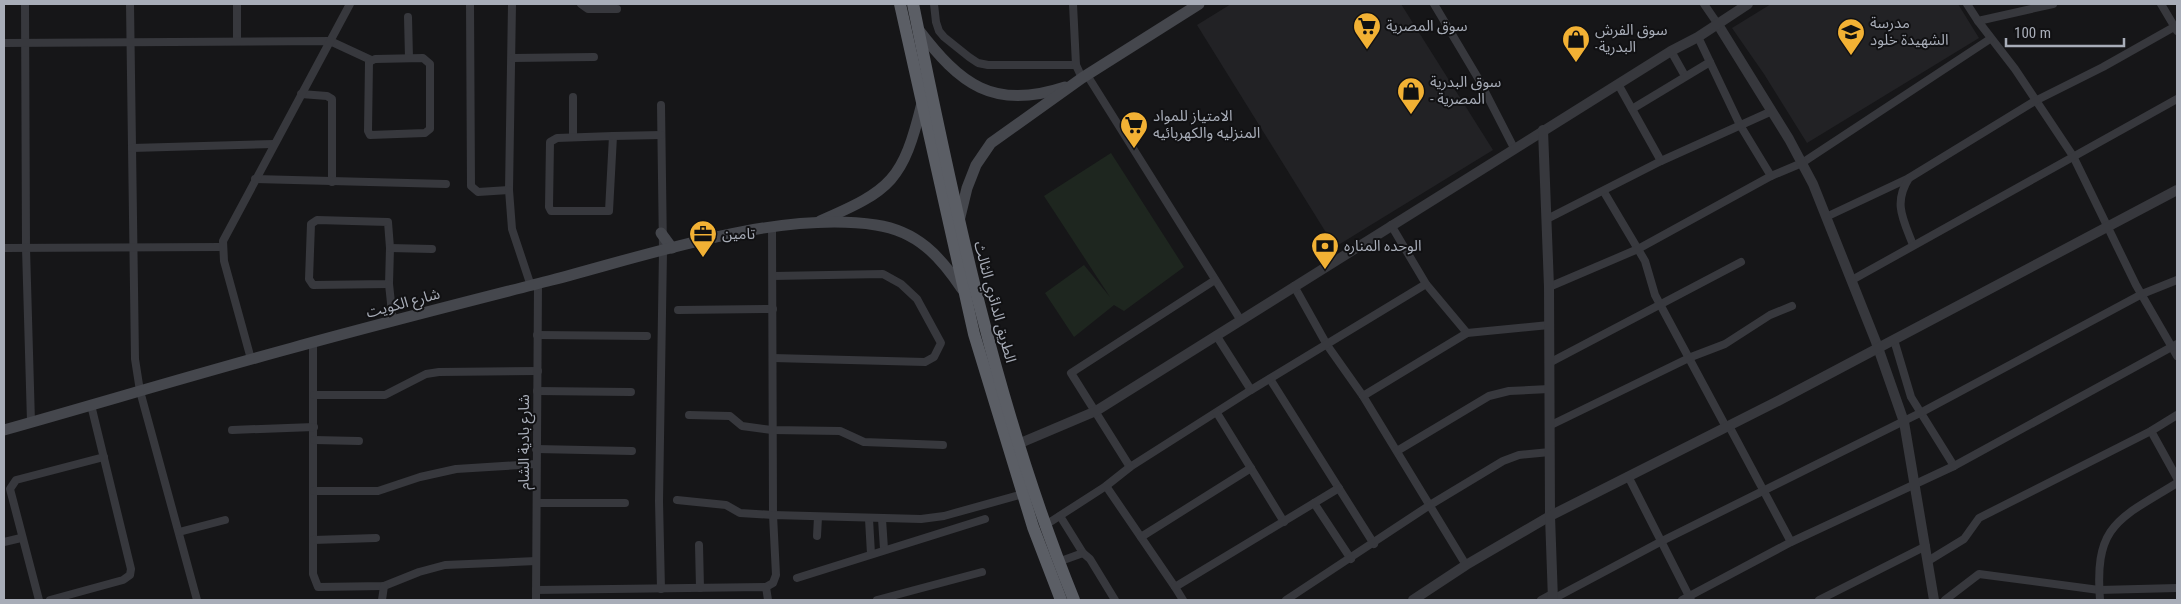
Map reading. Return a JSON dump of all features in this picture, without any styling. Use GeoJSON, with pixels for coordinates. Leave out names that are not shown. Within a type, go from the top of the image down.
{"type":"FeatureCollection","features":[{"type":"Feature","properties":{"kind":"highway","name":"الطريق الدائري الثالث"},"geometry":{"type":"LineString","coordinates":[[900,4],[923,99],[974,334],[1023,494],[1061,600]]}},
{"type":"Feature","properties":{"kind":"highway","name":"الطريق الدائري الثالث"},"geometry":{"type":"LineString","coordinates":[[913,4],[958,225],[1018,444],[1044,526],[1074,600]]}},
{"type":"Feature","properties":{"kind":"main road"},"geometry":{"type":"LineString","coordinates":[[958,225],[976,165],[991,143],[1081,79],[1192,5]]}},
{"type":"Feature","properties":{"kind":"main road"},"geometry":{"type":"LineString","coordinates":[[918,29],[940,58],[954,72],[985,90],[997,94],[1027,96],[1081,79]]}},
{"type":"Feature","properties":{"kind":"main road","name":"شارع الكويت"},"geometry":{"type":"LineString","coordinates":[[814,224],[859,204],[890,182],[909,150],[923,99]]}},
{"type":"Feature","properties":{"kind":"main road","name":"شارع الكويت"},"geometry":{"type":"LineString","coordinates":[[4,430],[313,342],[668,249],[772,228],[814,224],[876,225],[900,231],[921,241],[932,250],[948,268],[966,295]]}},
{"type":"Feature","properties":{"kind":"main road"},"geometry":{"type":"LineString","coordinates":[[661,233],[668,249]]}},
{"type":"Feature","properties":{"kind":"street"},"geometry":{"type":"LineString","coordinates":[[25,4],[26,248],[31,422]]}},
{"type":"Feature","properties":{"kind":"street"},"geometry":{"type":"LineString","coordinates":[[130,4],[135,359],[140,391],[197,600]]}},
{"type":"Feature","properties":{"kind":"street"},"geometry":{"type":"LineString","coordinates":[[237,4],[237,42]]}},
{"type":"Feature","properties":{"kind":"street"},"geometry":{"type":"LineString","coordinates":[[251,359],[224,261],[222,247],[226,234],[350,4]]}},
{"type":"Feature","properties":{"kind":"street"},"geometry":{"type":"LineString","coordinates":[[470,4],[471,186],[478,192],[509,190]]}},
{"type":"Feature","properties":{"kind":"street","name":"شارع بادية الشام"},"geometry":{"type":"LineString","coordinates":[[512,4],[509,190],[512,229],[534,285],[537,335],[536,464],[538,503],[536,600]]}},
{"type":"Feature","properties":{"kind":"street"},"geometry":{"type":"LineString","coordinates":[[581,4],[588,9],[617,9]]}},
{"type":"Feature","properties":{"kind":"street"},"geometry":{"type":"LineString","coordinates":[[934,4],[939,31],[978,63],[988,65],[1076,65]]}},
{"type":"Feature","properties":{"kind":"street"},"geometry":{"type":"LineString","coordinates":[[1074,4],[1076,65],[1081,79],[1216,280],[1240,319]]}},
{"type":"Feature","properties":{"kind":"street"},"geometry":{"type":"LineString","coordinates":[[1434,4],[1478,78],[1514,148]]}},
{"type":"Feature","properties":{"kind":"street"},"geometry":{"type":"LineString","coordinates":[[1704,4],[1772,111],[1802,163],[1879,348],[1904,422],[1934,600]]}},
{"type":"Feature","properties":{"kind":"street"},"geometry":{"type":"LineString","coordinates":[[1018,444],[1067,425],[1096,411],[1240,319],[1671,51],[1698,37],[1716,23],[1748,4]]}},
{"type":"Feature","properties":{"kind":"street"},"geometry":{"type":"LineString","coordinates":[[1967,4],[1990,39],[2015,69],[2035,102],[2073,156],[2106,227],[2142,294],[2175,345],[2177,356]]}},
{"type":"Feature","properties":{"kind":"street"},"geometry":{"type":"LineString","coordinates":[[1978,21],[2053,4]]}},
{"type":"Feature","properties":{"kind":"street"},"geometry":{"type":"LineString","coordinates":[[1826,217],[1909,178],[2035,102],[2176,29],[2161,4]]}},
{"type":"Feature","properties":{"kind":"street"},"geometry":{"type":"LineString","coordinates":[[408,17],[409,58]]}},
{"type":"Feature","properties":{"kind":"street"},"geometry":{"type":"LineString","coordinates":[[1698,37],[1740,125],[1771,176]]}},
{"type":"Feature","properties":{"kind":"street"},"geometry":{"type":"LineString","coordinates":[[1549,287],[1638,249],[1771,176],[1802,163],[1990,39]]}},
{"type":"Feature","properties":{"kind":"street"},"geometry":{"type":"LineString","coordinates":[[4,43],[330,41],[371,60],[427,59],[430,64],[431,126],[425,134],[373,136],[368,133],[367,65],[371,60]]}},
{"type":"Feature","properties":{"kind":"street"},"geometry":{"type":"LineString","coordinates":[[1671,51],[1685,76]]}},
{"type":"Feature","properties":{"kind":"street"},"geometry":{"type":"LineString","coordinates":[[512,58],[594,57]]}},
{"type":"Feature","properties":{"kind":"street"},"geometry":{"type":"LineString","coordinates":[[1632,109],[1710,62]]}},
{"type":"Feature","properties":{"kind":"street"},"geometry":{"type":"LineString","coordinates":[[1618,84],[1661,161]]}},
{"type":"Feature","properties":{"kind":"street"},"geometry":{"type":"LineString","coordinates":[[301,94],[329,96],[332,99],[332,182]]}},
{"type":"Feature","properties":{"kind":"street"},"geometry":{"type":"LineString","coordinates":[[573,97],[573,137]]}},
{"type":"Feature","properties":{"kind":"street"},"geometry":{"type":"LineString","coordinates":[[1852,280],[2177,99]]}},
{"type":"Feature","properties":{"kind":"street"},"geometry":{"type":"LineString","coordinates":[[661,106],[661,233]]}},
{"type":"Feature","properties":{"kind":"street"},"geometry":{"type":"LineString","coordinates":[[1547,219],[1604,192],[1661,161],[1772,111]]}},
{"type":"Feature","properties":{"kind":"street"},"geometry":{"type":"LineString","coordinates":[[1543,130],[1549,287],[1550,516],[1553,598]]}},
{"type":"Feature","properties":{"kind":"street"},"geometry":{"type":"LineString","coordinates":[[613,136],[609,211],[555,213],[549,206],[550,142],[557,138],[573,137],[613,136],[661,135]]}},
{"type":"Feature","properties":{"kind":"street"},"geometry":{"type":"LineString","coordinates":[[132,148],[274,144]]}},
{"type":"Feature","properties":{"kind":"street"},"geometry":{"type":"LineString","coordinates":[[1909,178],[1901,190],[1900,203],[1902,217],[1913,245]]}},
{"type":"Feature","properties":{"kind":"street"},"geometry":{"type":"LineString","coordinates":[[256,179],[446,184]]}},
{"type":"Feature","properties":{"kind":"street"},"geometry":{"type":"LineString","coordinates":[[1413,600],[1466,564],[1550,516],[1879,348],[2177,190]]}},
{"type":"Feature","properties":{"kind":"street"},"geometry":{"type":"LineString","coordinates":[[1604,192],[1638,249],[1661,304],[1791,542]]}},
{"type":"Feature","properties":{"kind":"street"},"geometry":{"type":"LineString","coordinates":[[389,284],[313,284],[309,279],[311,224],[317,220],[384,221],[390,225],[389,284],[393,322]]}},
{"type":"Feature","properties":{"kind":"street"},"geometry":{"type":"LineString","coordinates":[[1391,225],[1426,284],[1467,333]]}},
{"type":"Feature","properties":{"kind":"street"},"geometry":{"type":"LineString","coordinates":[[536,590],[766,587],[773,583],[776,575],[772,430],[772,228]]}},
{"type":"Feature","properties":{"kind":"street"},"geometry":{"type":"LineString","coordinates":[[4,248],[222,247]]}},
{"type":"Feature","properties":{"kind":"street"},"geometry":{"type":"LineString","coordinates":[[390,248],[432,249]]}},
{"type":"Feature","properties":{"kind":"street"},"geometry":{"type":"LineString","coordinates":[[662,589],[659,501],[668,249]]}},
{"type":"Feature","properties":{"kind":"street"},"geometry":{"type":"LineString","coordinates":[[1549,362],[1741,262]]}},
{"type":"Feature","properties":{"kind":"street"},"geometry":{"type":"LineString","coordinates":[[773,276],[883,274],[901,284],[917,300],[941,343],[934,357],[925,362],[773,358]]}},
{"type":"Feature","properties":{"kind":"street"},"geometry":{"type":"LineString","coordinates":[[1130,467],[1071,373],[1216,280]]}},
{"type":"Feature","properties":{"kind":"street"},"geometry":{"type":"LineString","coordinates":[[1541,600],[1553,598],[1763,490],[1904,422],[2142,294],[2177,280]]}},
{"type":"Feature","properties":{"kind":"street"},"geometry":{"type":"LineString","coordinates":[[1044,526],[1106,486],[1130,467],[1251,390],[1426,284]]}},
{"type":"Feature","properties":{"kind":"street"},"geometry":{"type":"LineString","coordinates":[[1294,286],[1327,345],[1363,396],[1466,564]]}},
{"type":"Feature","properties":{"kind":"street"},"geometry":{"type":"LineString","coordinates":[[1551,425],[1691,357],[1725,344],[1770,315],[1792,306]]}},
{"type":"Feature","properties":{"kind":"street"},"geometry":{"type":"LineString","coordinates":[[678,310],[773,309]]}},
{"type":"Feature","properties":{"kind":"street"},"geometry":{"type":"LineString","coordinates":[[1363,396],[1467,333],[1549,325]]}},
{"type":"Feature","properties":{"kind":"street"},"geometry":{"type":"LineString","coordinates":[[537,335],[647,336]]}},
{"type":"Feature","properties":{"kind":"street"},"geometry":{"type":"LineString","coordinates":[[1216,335],[1251,390]]}},
{"type":"Feature","properties":{"kind":"street"},"geometry":{"type":"LineString","coordinates":[[1894,340],[1911,396],[1954,466]]}},
{"type":"Feature","properties":{"kind":"street"},"geometry":{"type":"LineString","coordinates":[[313,342],[314,491],[312,574],[318,587],[384,586],[418,572],[445,565],[536,561]]}},
{"type":"Feature","properties":{"kind":"street"},"geometry":{"type":"LineString","coordinates":[[1628,476],[1662,541],[1687,599],[1791,542],[1954,466],[2175,345]]}},
{"type":"Feature","properties":{"kind":"street"},"geometry":{"type":"LineString","coordinates":[[314,395],[385,395],[426,374],[440,372],[538,371]]}},
{"type":"Feature","properties":{"kind":"street"},"geometry":{"type":"LineString","coordinates":[[1270,380],[1374,544]]}},
{"type":"Feature","properties":{"kind":"street"},"geometry":{"type":"LineString","coordinates":[[1397,451],[1489,396],[1509,390],[1550,389]]}},
{"type":"Feature","properties":{"kind":"street"},"geometry":{"type":"LineString","coordinates":[[537,390],[631,392]]}},
{"type":"Feature","properties":{"kind":"street"},"geometry":{"type":"LineString","coordinates":[[50,600],[123,580],[130,575],[132,568],[91,405]]}},
{"type":"Feature","properties":{"kind":"street"},"geometry":{"type":"LineString","coordinates":[[1217,413],[1284,522]]}},
{"type":"Feature","properties":{"kind":"street"},"geometry":{"type":"LineString","coordinates":[[689,415],[730,416],[742,426],[772,430],[840,431],[864,442],[943,445]]}},
{"type":"Feature","properties":{"kind":"street"},"geometry":{"type":"LineString","coordinates":[[1928,561],[1964,539],[1979,518],[2151,431],[2177,415]]}},
{"type":"Feature","properties":{"kind":"street"},"geometry":{"type":"LineString","coordinates":[[232,430],[314,427]]}},
{"type":"Feature","properties":{"kind":"street"},"geometry":{"type":"LineString","coordinates":[[2151,431],[2177,478]]}},
{"type":"Feature","properties":{"kind":"street"},"geometry":{"type":"LineString","coordinates":[[314,440],[359,441]]}},
{"type":"Feature","properties":{"kind":"street"},"geometry":{"type":"LineString","coordinates":[[536,449],[632,451]]}},
{"type":"Feature","properties":{"kind":"street"},"geometry":{"type":"LineString","coordinates":[[1286,600],[1374,544],[1430,505],[1512,457],[1550,452]]}},
{"type":"Feature","properties":{"kind":"street"},"geometry":{"type":"LineString","coordinates":[[38,600],[10,489],[13,482],[104,457]]}},
{"type":"Feature","properties":{"kind":"street"},"geometry":{"type":"LineString","coordinates":[[314,491],[378,490],[456,469],[536,464]]}},
{"type":"Feature","properties":{"kind":"street"},"geometry":{"type":"LineString","coordinates":[[1141,537],[1251,468]]}},
{"type":"Feature","properties":{"kind":"street"},"geometry":{"type":"LineString","coordinates":[[2100,600],[2101,554],[2105,540],[2114,525],[2125,515],[2177,483]]}},
{"type":"Feature","properties":{"kind":"street"},"geometry":{"type":"LineString","coordinates":[[1106,486],[1183,600]]}},
{"type":"Feature","properties":{"kind":"street"},"geometry":{"type":"LineString","coordinates":[[1175,587],[1340,488]]}},
{"type":"Feature","properties":{"kind":"street"},"geometry":{"type":"LineString","coordinates":[[677,500],[726,505],[740,513],[869,519],[921,519],[944,516],[1023,494]]}},
{"type":"Feature","properties":{"kind":"street"},"geometry":{"type":"LineString","coordinates":[[538,503],[625,503]]}},
{"type":"Feature","properties":{"kind":"street"},"geometry":{"type":"LineString","coordinates":[[1314,504],[1351,559]]}},
{"type":"Feature","properties":{"kind":"street"},"geometry":{"type":"LineString","coordinates":[[1060,516],[1083,553],[1090,559],[1115,600]]}},
{"type":"Feature","properties":{"kind":"street"},"geometry":{"type":"LineString","coordinates":[[817,536],[818,517]]}},
{"type":"Feature","properties":{"kind":"street"},"geometry":{"type":"LineString","coordinates":[[869,519],[871,554]]}},
{"type":"Feature","properties":{"kind":"street"},"geometry":{"type":"LineString","coordinates":[[882,519],[884,549]]}},
{"type":"Feature","properties":{"kind":"street"},"geometry":{"type":"LineString","coordinates":[[179,532],[225,520]]}},
{"type":"Feature","properties":{"kind":"street"},"geometry":{"type":"LineString","coordinates":[[796,578],[884,549],[985,520]]}},
{"type":"Feature","properties":{"kind":"street"},"geometry":{"type":"LineString","coordinates":[[4,542],[21,538]]}},
{"type":"Feature","properties":{"kind":"street"},"geometry":{"type":"LineString","coordinates":[[313,540],[376,538]]}},
{"type":"Feature","properties":{"kind":"street"},"geometry":{"type":"LineString","coordinates":[[699,545],[700,588]]}},
{"type":"Feature","properties":{"kind":"street"},"geometry":{"type":"LineString","coordinates":[[1819,600],[1926,546]]}},
{"type":"Feature","properties":{"kind":"street"},"geometry":{"type":"LineString","coordinates":[[1058,562],[1083,553]]}},
{"type":"Feature","properties":{"kind":"street"},"geometry":{"type":"LineString","coordinates":[[877,600],[982,572]]}},
{"type":"Feature","properties":{"kind":"street"},"geometry":{"type":"LineString","coordinates":[[1945,600],[1979,574],[2099,590],[2177,588]]}},
{"type":"Feature","properties":{"kind":"street"},"geometry":{"type":"LineString","coordinates":[[382,600],[384,586]]}},
{"type":"Feature","properties":{"kind":"street"},"geometry":{"type":"LineString","coordinates":[[766,587],[768,600]]}},
{"type":"Feature","properties":{"kind":"shaded area","name":"سوق البدرية - المصرية"},"geometry":{"type":"Polygon","coordinates":[[[1231,4],[1401,4],[1493,150],[1335,247],[1197,25],[1231,4]]]}},
{"type":"Feature","properties":{"kind":"shaded area","name":"مدرسة الشهيدة خلود"},"geometry":{"type":"Polygon","coordinates":[[[1771,4],[1958,4],[1979,38],[1807,143],[1764,74],[1732,28],[1771,4]]]}},
{"type":"Feature","properties":{"kind":"shaded area"},"geometry":{"type":"Polygon","coordinates":[[[1111,153],[1184,267],[1124,311],[1114,305],[1074,337],[1045,293],[1084,265],[1110,297],[1044,196],[1111,153]]]}},
{"type":"Feature","properties":{"kind":"place","name":"سوق المصرية"},"geometry":{"type":"Point","coordinates":[1367,50]}},
{"type":"Feature","properties":{"kind":"place","name":"مدرسة الشهيدة خلود"},"geometry":{"type":"Point","coordinates":[1851,56]}},
{"type":"Feature","properties":{"kind":"place","name":"سوق الفرش -البدرية"},"geometry":{"type":"Point","coordinates":[1576,63]}},
{"type":"Feature","properties":{"kind":"place","name":"سوق البدرية - المصرية"},"geometry":{"type":"Point","coordinates":[1411,115]}},
{"type":"Feature","properties":{"kind":"place","name":"الامتياز للمواد المنزليه والكهربائيه"},"geometry":{"type":"Point","coordinates":[1134,149]}},
{"type":"Feature","properties":{"kind":"place","name":"تامين"},"geometry":{"type":"Point","coordinates":[703,258]}},
{"type":"Feature","properties":{"kind":"place","name":"الوحده المناره"},"geometry":{"type":"Point","coordinates":[1325,270]}}]}
